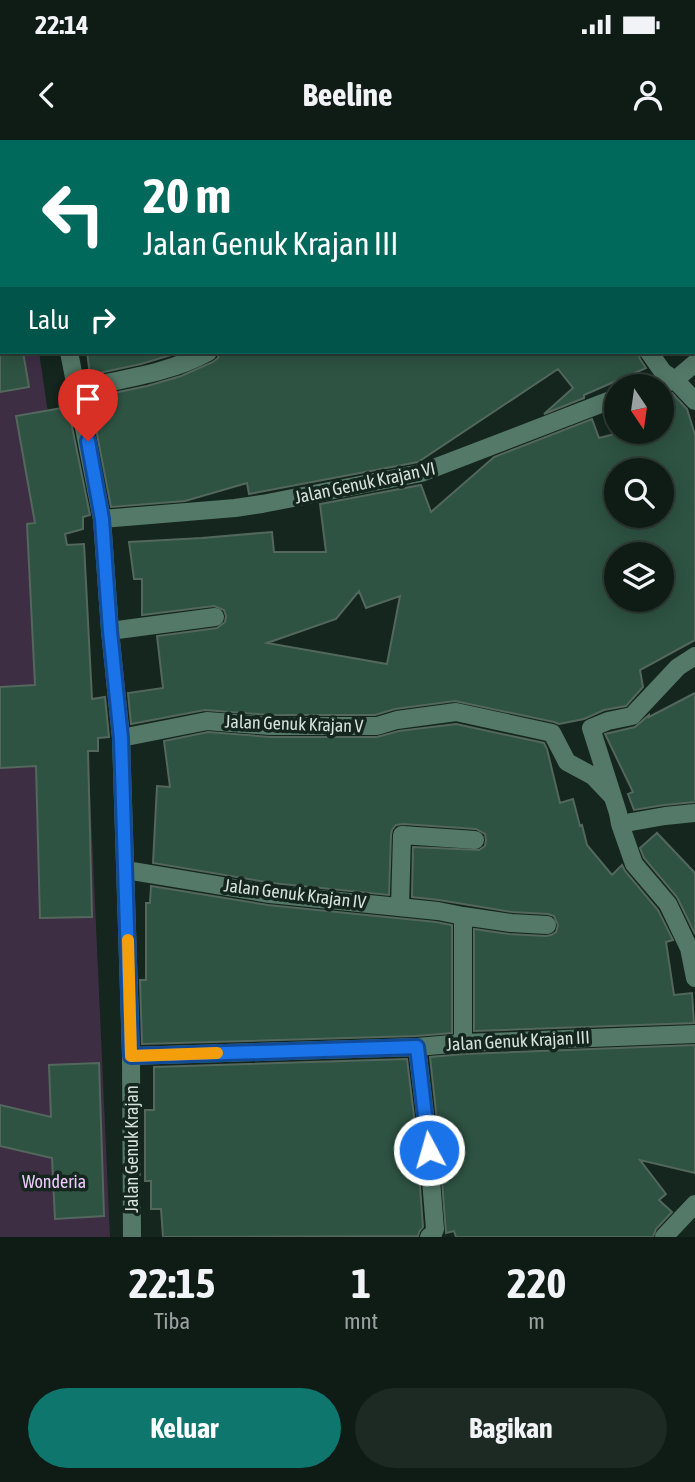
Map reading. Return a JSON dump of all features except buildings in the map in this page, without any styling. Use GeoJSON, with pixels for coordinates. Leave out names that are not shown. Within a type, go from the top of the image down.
{"type":"FeatureCollection","features":[{"type":"Feature","properties":{"kind":"street","name":"Jalan Genuk Krajan"},"geometry":{"type":"LineString","coordinates":[[69,354],[102,519],[121,738],[131,1056],[132,1237]]}},
{"type":"Feature","properties":{"kind":"street"},"geometry":{"type":"LineString","coordinates":[[78,389],[159,371],[204,354]]}},
{"type":"Feature","properties":{"kind":"street"},"geometry":{"type":"LineString","coordinates":[[650,354],[663,372],[675,380],[695,401]]}},
{"type":"Feature","properties":{"kind":"street"},"geometry":{"type":"LineString","coordinates":[[675,380],[695,363]]}},
{"type":"Feature","properties":{"kind":"street","name":"Jalan Genuk Krajan VI"},"geometry":{"type":"LineString","coordinates":[[102,519],[262,505],[421,473],[604,403]]}},
{"type":"Feature","properties":{"kind":"street"},"geometry":{"type":"LineString","coordinates":[[110,631],[215,617]]}},
{"type":"Feature","properties":{"kind":"street"},"geometry":{"type":"LineString","coordinates":[[695,656],[678,667],[632,716],[591,727],[635,864],[668,904],[692,948],[695,978]]}},
{"type":"Feature","properties":{"kind":"street","name":"Jalan Genuk Krajan V"},"geometry":{"type":"LineString","coordinates":[[121,738],[207,721],[270,726],[377,726],[397,720],[456,712],[552,733],[568,762],[593,776],[612,796]]}},
{"type":"Feature","properties":{"kind":"street"},"geometry":{"type":"LineString","coordinates":[[620,824],[695,813]]}},
{"type":"Feature","properties":{"kind":"street"},"geometry":{"type":"LineString","coordinates":[[400,907],[402,835],[475,840]]}},
{"type":"Feature","properties":{"kind":"street","name":"Jalan Genuk Krajan IV"},"geometry":{"type":"LineString","coordinates":[[126,870],[271,894],[547,925]]}},
{"type":"Feature","properties":{"kind":"street"},"geometry":{"type":"LineString","coordinates":[[463,916],[463,1043]]}},
{"type":"Feature","properties":{"kind":"street","name":"Jalan Genuk Krajan III"},"geometry":{"type":"LineString","coordinates":[[131,1056],[417,1047],[695,1034]]}},
{"type":"Feature","properties":{"kind":"street"},"geometry":{"type":"LineString","coordinates":[[417,1047],[435,1228],[429,1237]]}},
{"type":"Feature","properties":{"kind":"street"},"geometry":{"type":"LineString","coordinates":[[664,1237],[695,1205]]}},
{"type":"Feature","properties":{"kind":"green space","name":"Wonderia"},"geometry":{"type":"Polygon","coordinates":[[[0,354],[39,354],[84,658],[110,1237],[0,1237],[0,354]]]}},
{"type":"Feature","properties":{"kind":"slow traffic"},"geometry":{"type":"LineString","coordinates":[[128,940],[131,1056],[217,1053]]}},
{"type":"Feature","properties":{"kind":"route"},"geometry":{"type":"LineString","coordinates":[[88,441],[102,519],[121,738],[131,1056],[417,1047],[429,1150]]}}]}
